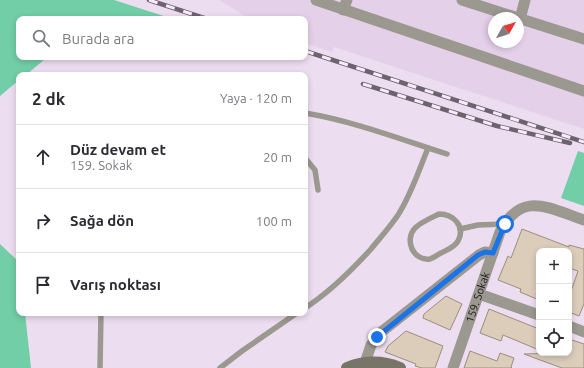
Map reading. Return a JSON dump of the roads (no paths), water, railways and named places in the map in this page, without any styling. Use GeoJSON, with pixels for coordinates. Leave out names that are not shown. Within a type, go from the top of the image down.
{"type":"FeatureCollection","features":[{"type":"Feature","properties":{"kind":"main road"},"geometry":{"type":"LineString","coordinates":[[347,368],[365,363],[391,364],[400,368]]}},
{"type":"Feature","properties":{"kind":"street"},"geometry":{"type":"LineString","coordinates":[[316,0],[345,5],[584,91]]}},
{"type":"Feature","properties":{"kind":"street"},"geometry":{"type":"LineString","coordinates":[[462,0],[483,3],[504,12]]}},
{"type":"Feature","properties":{"kind":"street"},"geometry":{"type":"LineString","coordinates":[[520,12],[525,0]]}},
{"type":"Feature","properties":{"kind":"street"},"geometry":{"type":"LineString","coordinates":[[524,20],[584,40]]}},
{"type":"Feature","properties":{"kind":"street","name":"159. Sokak"},"geometry":{"type":"LineString","coordinates":[[452,368],[493,253],[505,224],[519,209],[531,205],[584,220]]}},
{"type":"Feature","properties":{"kind":"street"},"geometry":{"type":"LineString","coordinates":[[365,363],[371,345],[380,334],[478,255],[485,252],[493,253]]}},
{"type":"Feature","properties":{"kind":"street"},"geometry":{"type":"LineString","coordinates":[[479,294],[536,314]]}},
{"type":"Feature","properties":{"kind":"street"},"geometry":{"type":"LineString","coordinates":[[572,327],[584,332]]}},
{"type":"Feature","properties":{"kind":"lane"},"geometry":{"type":"LineString","coordinates":[[308,114],[350,123],[447,154]]}},
{"type":"Feature","properties":{"kind":"lane"},"geometry":{"type":"LineString","coordinates":[[308,306],[333,287],[352,270],[388,229],[399,214],[428,148]]}},
{"type":"Feature","properties":{"kind":"lane"},"geometry":{"type":"LineString","coordinates":[[308,162],[315,170],[318,190]]}},
{"type":"Feature","properties":{"kind":"lane"},"geometry":{"type":"LineString","coordinates":[[439,214],[450,216],[458,224],[460,229],[458,240],[455,245],[431,259],[420,257],[412,249],[410,238],[416,228],[439,214]]}},
{"type":"Feature","properties":{"kind":"lane"},"geometry":{"type":"LineString","coordinates":[[460,229],[478,225],[505,224]]}},
{"type":"Feature","properties":{"kind":"lane"},"geometry":{"type":"LineString","coordinates":[[100,368],[102,316]]}},
{"type":"Feature","properties":{"kind":"lane"},"geometry":{"type":"LineString","coordinates":[[220,368],[293,316]]}},
{"type":"Feature","properties":{"kind":"railway"},"geometry":{"type":"LineString","coordinates":[[149,0],[198,16]]}},
{"type":"Feature","properties":{"kind":"railway"},"geometry":{"type":"LineString","coordinates":[[308,52],[584,142]]}},
{"type":"Feature","properties":{"kind":"railway"},"geometry":{"type":"LineString","coordinates":[[363,84],[497,126],[570,143]]}}]}
